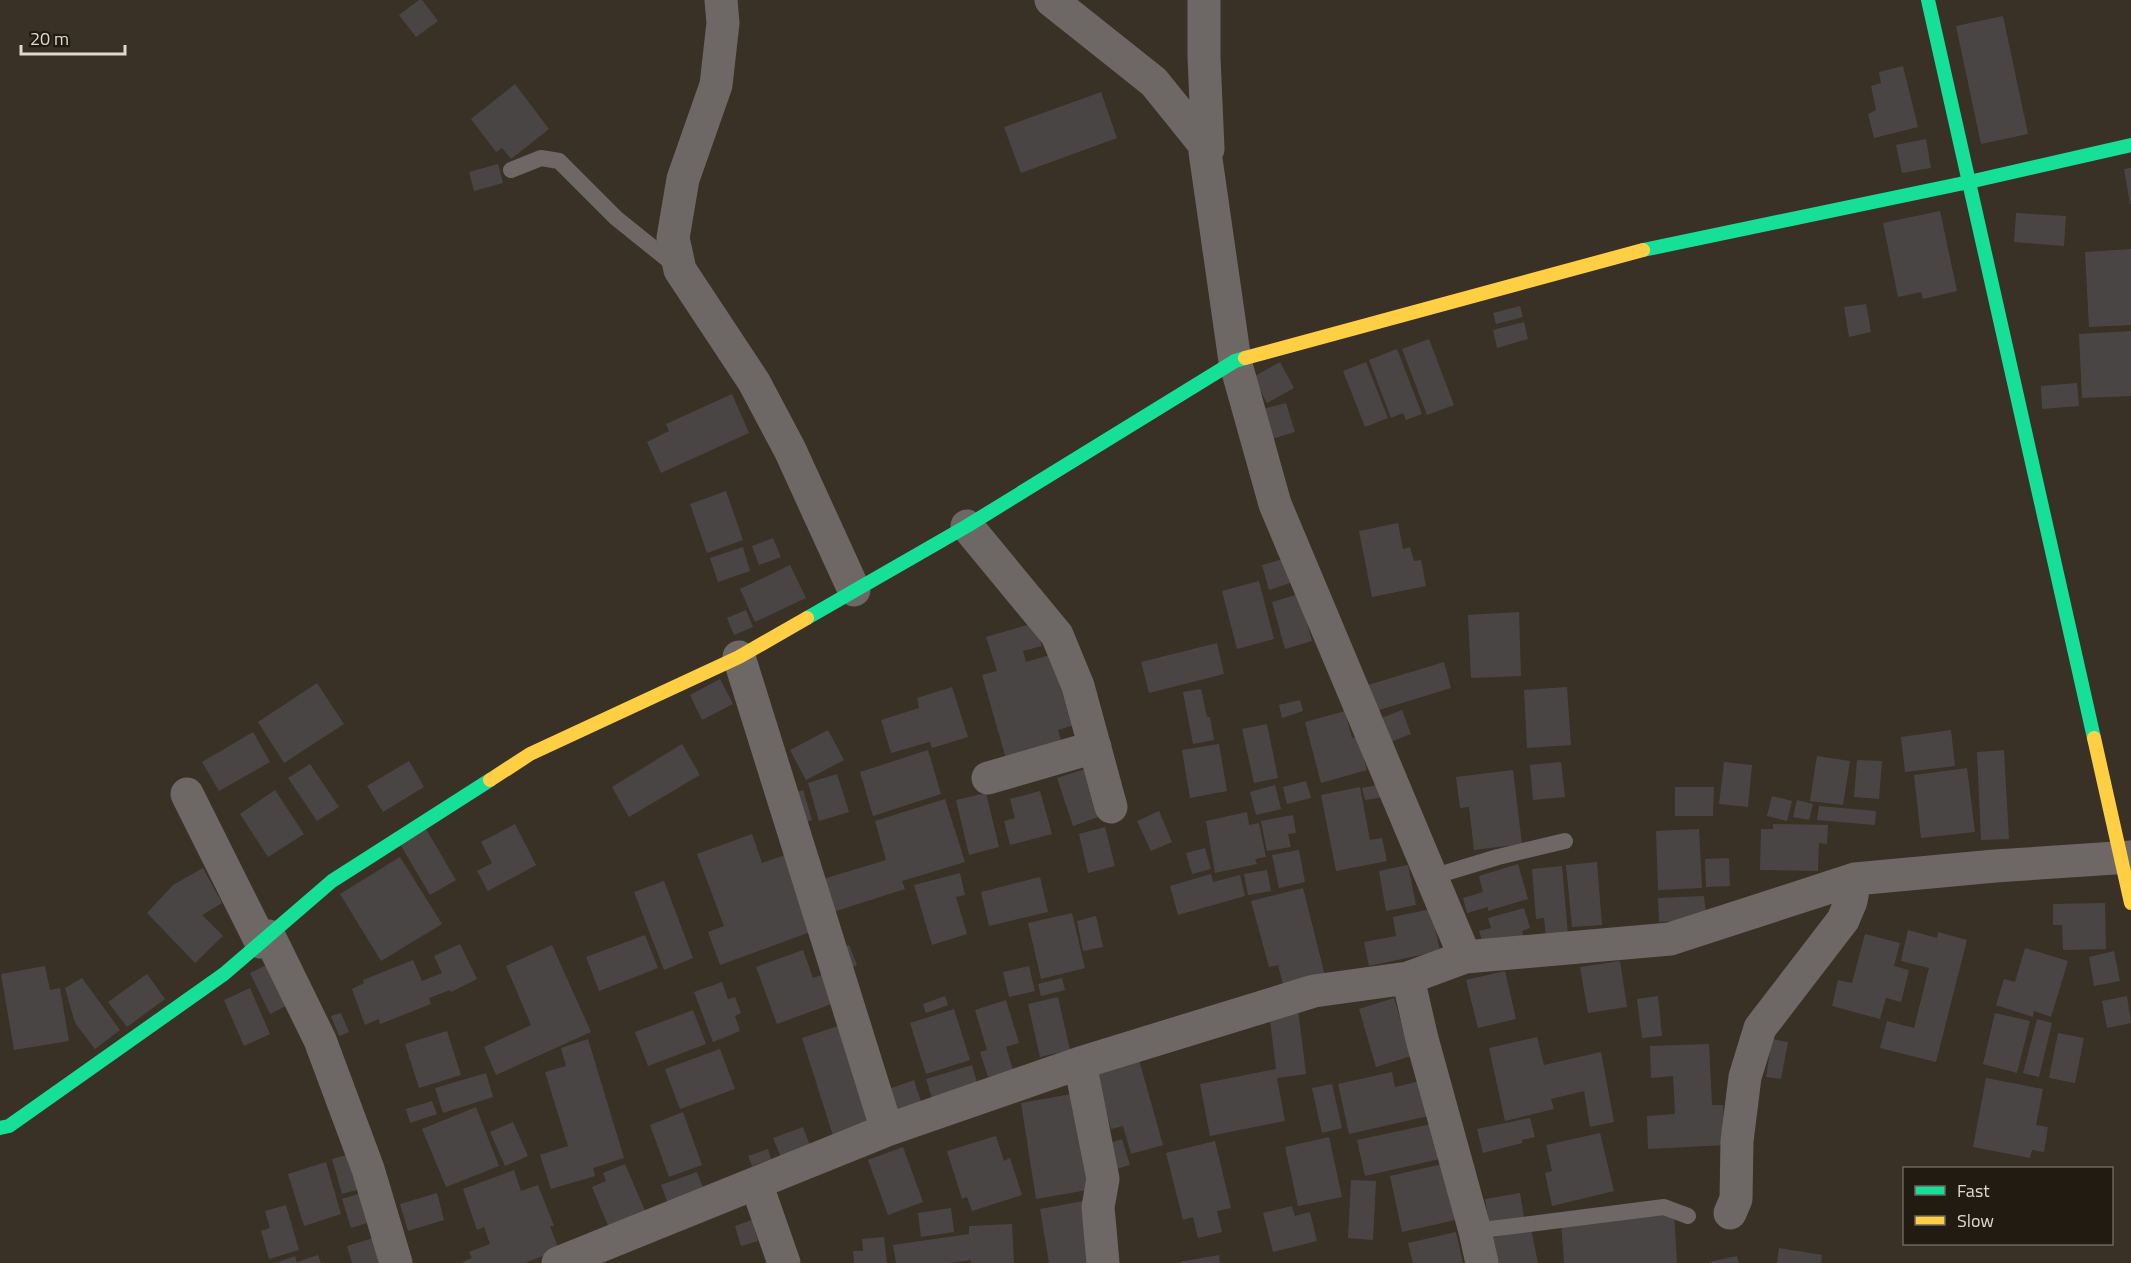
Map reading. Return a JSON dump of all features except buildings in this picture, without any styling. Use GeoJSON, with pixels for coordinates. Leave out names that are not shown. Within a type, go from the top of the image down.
{"type":"FeatureCollection","features":[{"type":"Feature","properties":{"kind":"street"},"geometry":{"type":"LineString","coordinates":[[721,0],[723,23],[716,85],[683,179],[673,238],[680,270],[754,382],[790,450],[854,590]]}},
{"type":"Feature","properties":{"kind":"street"},"geometry":{"type":"LineString","coordinates":[[1051,0],[1154,82],[1208,149]]}},
{"type":"Feature","properties":{"kind":"street"},"geometry":{"type":"LineString","coordinates":[[1204,0],[1208,149],[1205,152],[1235,361],[1275,504],[1465,957]]}},
{"type":"Feature","properties":{"kind":"street"},"geometry":{"type":"LineString","coordinates":[[1928,0],[2126,857],[2131,903]]}},
{"type":"Feature","properties":{"kind":"street"},"geometry":{"type":"LineString","coordinates":[[0,1128],[9,1126],[224,974],[332,881],[530,754],[739,657],[967,526],[1235,361],[1652,248],[1970,182],[2131,145]]}},
{"type":"Feature","properties":{"kind":"street"},"geometry":{"type":"LineString","coordinates":[[967,526],[1058,635],[1078,686],[1111,807]]}},
{"type":"Feature","properties":{"kind":"street"},"geometry":{"type":"LineString","coordinates":[[739,657],[887,1130]]}},
{"type":"Feature","properties":{"kind":"street"},"geometry":{"type":"LineString","coordinates":[[988,778],[1095,747]]}},
{"type":"Feature","properties":{"kind":"street"},"geometry":{"type":"LineString","coordinates":[[187,794],[320,1040],[368,1169],[396,1263]]}},
{"type":"Feature","properties":{"kind":"street"},"geometry":{"type":"LineString","coordinates":[[558,1263],[887,1130],[1080,1063],[1314,991],[1408,978],[1465,957],[1670,939],[1855,879],[2126,857]]}},
{"type":"Feature","properties":{"kind":"street"},"geometry":{"type":"LineString","coordinates":[[1730,1213],[1736,1199],[1737,1142],[1745,1077],[1760,1028],[1843,920],[1851,901],[1855,879]]}},
{"type":"Feature","properties":{"kind":"street"},"geometry":{"type":"LineString","coordinates":[[1408,978],[1482,1263]]}},
{"type":"Feature","properties":{"kind":"street"},"geometry":{"type":"LineString","coordinates":[[1080,1063],[1103,1179],[1098,1208],[1103,1263]]}},
{"type":"Feature","properties":{"kind":"street"},"geometry":{"type":"LineString","coordinates":[[756,1183],[784,1263]]}},
{"type":"Feature","properties":{"kind":"lane"},"geometry":{"type":"LineString","coordinates":[[511,170],[541,158],[559,161],[616,218],[680,270]]}},
{"type":"Feature","properties":{"kind":"lane"},"geometry":{"type":"LineString","coordinates":[[1432,877],[1498,857],[1565,841]]}},
{"type":"Feature","properties":{"kind":"lane"},"geometry":{"type":"LineString","coordinates":[[1475,1231],[1664,1207],[1688,1216]]}},
{"type":"Feature","properties":{"kind":"traffic: fast"},"geometry":{"type":"LineString","coordinates":[[1928,0],[2094,738]]}},
{"type":"Feature","properties":{"kind":"traffic: fast"},"geometry":{"type":"LineString","coordinates":[[1643,250],[1969,182],[2131,145]]}},
{"type":"Feature","properties":{"kind":"traffic: fast"},"geometry":{"type":"LineString","coordinates":[[807,618],[967,526],[1235,361],[1245,358]]}},
{"type":"Feature","properties":{"kind":"traffic: fast"},"geometry":{"type":"LineString","coordinates":[[0,1128],[9,1126],[224,974],[332,881],[490,780]]}},
{"type":"Feature","properties":{"kind":"traffic: slow"},"geometry":{"type":"LineString","coordinates":[[1245,358],[1643,250]]}},
{"type":"Feature","properties":{"kind":"traffic: slow"},"geometry":{"type":"LineString","coordinates":[[490,780],[530,754],[739,657],[807,618]]}},
{"type":"Feature","properties":{"kind":"traffic: slow"},"geometry":{"type":"LineString","coordinates":[[2094,738],[2131,903]]}}]}
